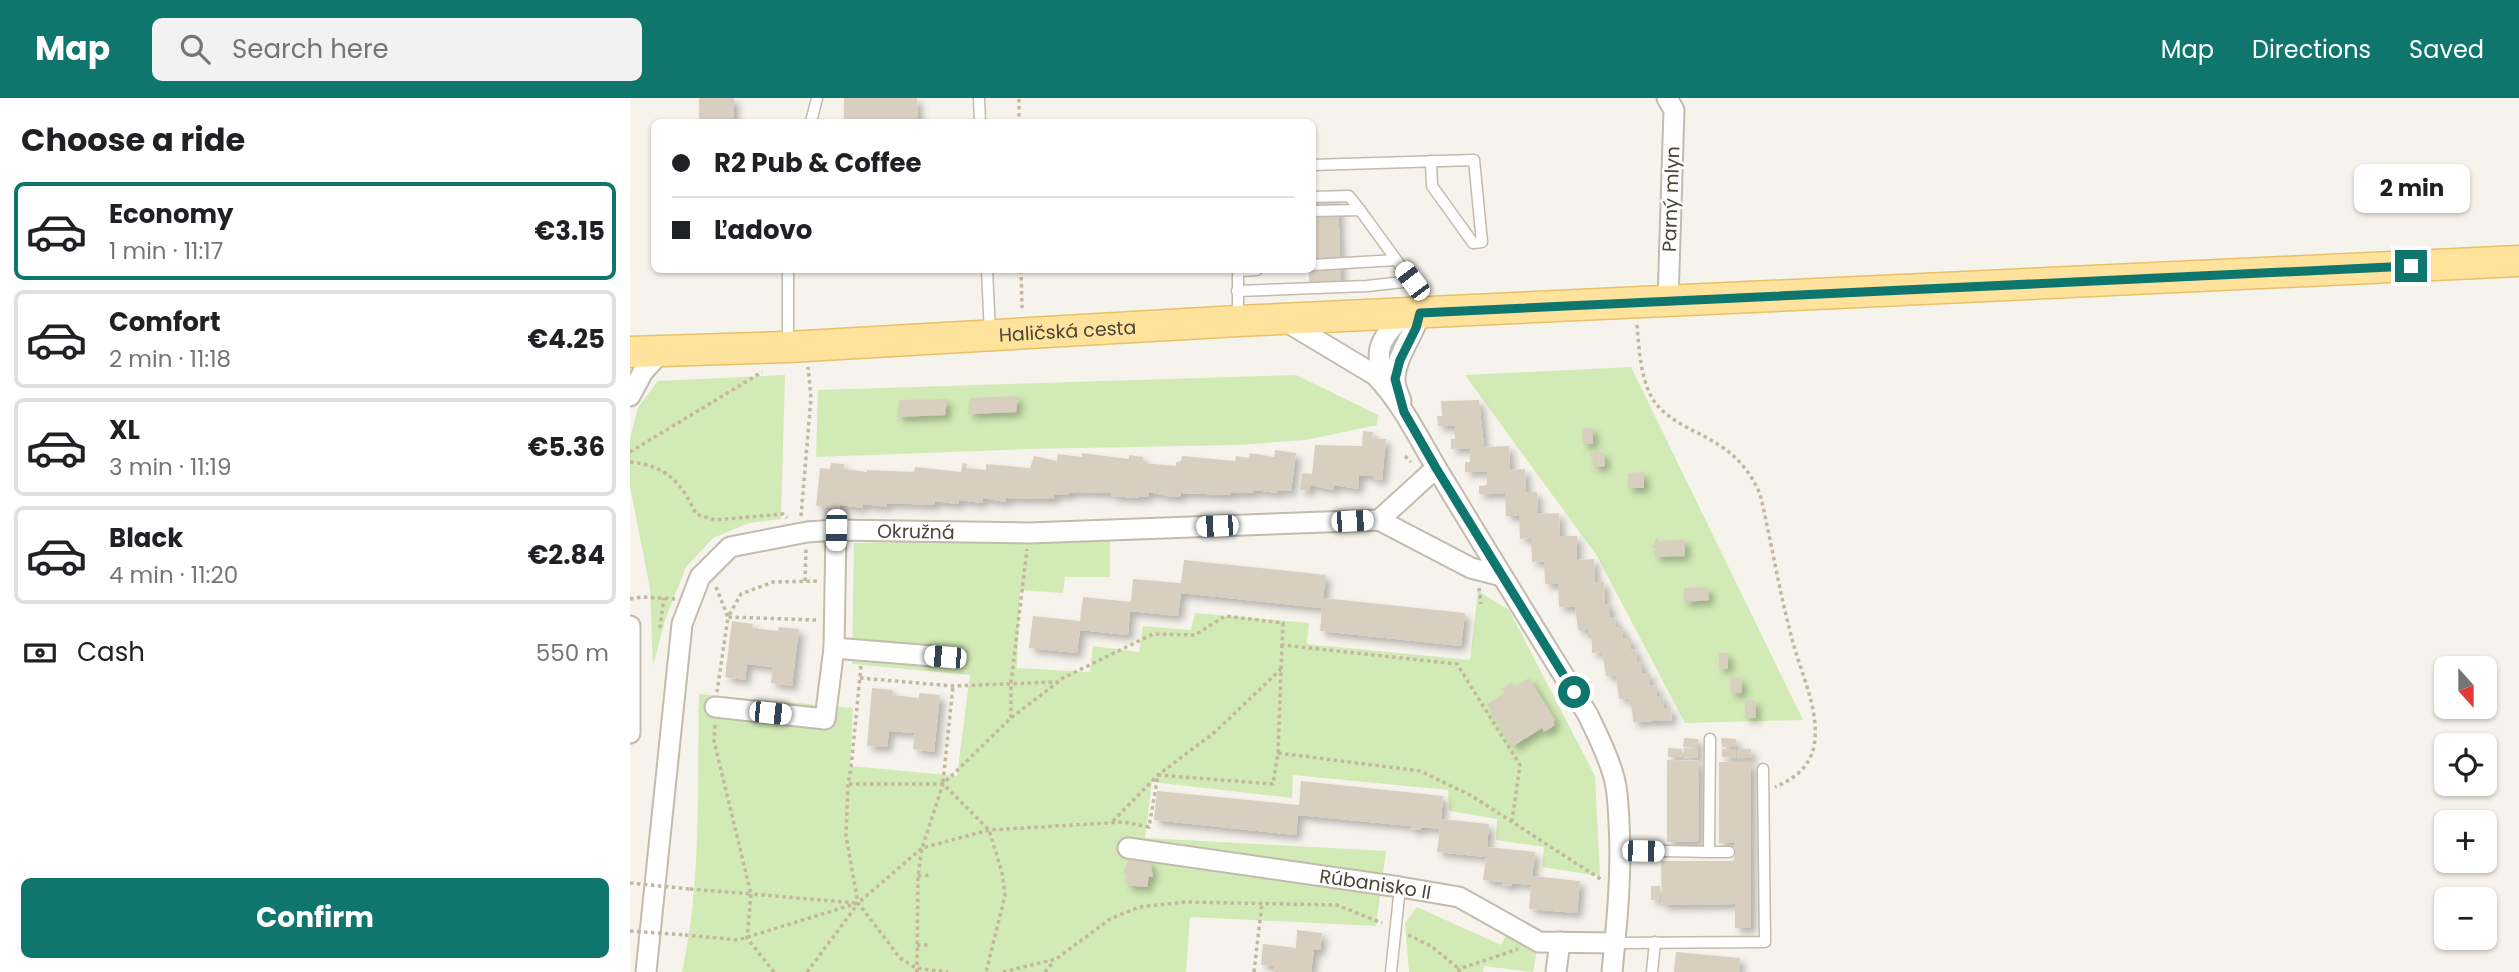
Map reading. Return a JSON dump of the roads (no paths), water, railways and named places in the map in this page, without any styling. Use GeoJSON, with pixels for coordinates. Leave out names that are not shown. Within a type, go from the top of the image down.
{"type":"FeatureCollection","features":[{"type":"Feature","properties":{"kind":"main road","name":"Haličská cesta"},"geometry":{"type":"LineString","coordinates":[[630,352],[798,356],[990,337],[1238,321],[1285,321],[2519,261]]}},
{"type":"Feature","properties":{"kind":"street","name":"Parný mlyn"},"geometry":{"type":"LineString","coordinates":[[1667,98],[1674,110],[1668,302]]}},
{"type":"Feature","properties":{"kind":"street"},"geometry":{"type":"LineString","coordinates":[[1386,387],[1379,362],[1380,343],[1412,314],[1416,328],[1400,360],[1395,379],[1404,412]]}},
{"type":"Feature","properties":{"kind":"street"},"geometry":{"type":"LineString","coordinates":[[1285,321],[1375,375],[1386,387],[1404,412],[1588,715],[1606,751],[1614,776],[1621,850],[1612,972]]}},
{"type":"Feature","properties":{"kind":"street"},"geometry":{"type":"LineString","coordinates":[[630,396],[643,372],[662,351]]}},
{"type":"Feature","properties":{"kind":"street"},"geometry":{"type":"LineString","coordinates":[[1380,520],[1436,468]]}},
{"type":"Feature","properties":{"kind":"street","name":"Okružná"},"geometry":{"type":"LineString","coordinates":[[646,972],[682,624],[700,577],[730,547],[802,529],[1029,533],[1380,520],[1471,568],[1502,576]]}},
{"type":"Feature","properties":{"kind":"street"},"geometry":{"type":"LineString","coordinates":[[715,708],[825,719],[836,620],[836,530]]}},
{"type":"Feature","properties":{"kind":"street"},"geometry":{"type":"LineString","coordinates":[[630,626],[630,733]]}},
{"type":"Feature","properties":{"kind":"street"},"geometry":{"type":"LineString","coordinates":[[834,648],[945,657]]}},
{"type":"Feature","properties":{"kind":"street","name":"Rúbanisko II"},"geometry":{"type":"LineString","coordinates":[[1128,848],[1459,897],[1539,942],[1615,943]]}},
{"type":"Feature","properties":{"kind":"street"},"geometry":{"type":"LineString","coordinates":[[1556,972],[1560,942]]}},
{"type":"Feature","properties":{"kind":"lane"},"geometry":{"type":"LineString","coordinates":[[812,119],[817,98]]}},
{"type":"Feature","properties":{"kind":"lane"},"geometry":{"type":"LineString","coordinates":[[979,98],[980,119]]}},
{"type":"Feature","properties":{"kind":"lane"},"geometry":{"type":"LineString","coordinates":[[1316,165],[1431,161],[1474,160],[1482,242],[1473,243],[1432,186],[1431,161]]}},
{"type":"Feature","properties":{"kind":"lane"},"geometry":{"type":"LineString","coordinates":[[1316,197],[1349,196],[1416,288],[1412,314]]}},
{"type":"Feature","properties":{"kind":"lane"},"geometry":{"type":"LineString","coordinates":[[1316,211],[1360,210]]}},
{"type":"Feature","properties":{"kind":"lane"},"geometry":{"type":"LineString","coordinates":[[1316,265],[1396,260]]}},
{"type":"Feature","properties":{"kind":"lane"},"geometry":{"type":"LineString","coordinates":[[788,273],[798,356]]}},
{"type":"Feature","properties":{"kind":"lane"},"geometry":{"type":"LineString","coordinates":[[987,273],[990,337]]}},
{"type":"Feature","properties":{"kind":"lane"},"geometry":{"type":"LineString","coordinates":[[1238,273],[1238,321]]}},
{"type":"Feature","properties":{"kind":"lane"},"geometry":{"type":"LineString","coordinates":[[1237,291],[1367,286],[1412,281]]}},
{"type":"Feature","properties":{"kind":"lane"},"geometry":{"type":"LineString","coordinates":[[1709,852],[1710,740]]}},
{"type":"Feature","properties":{"kind":"lane"},"geometry":{"type":"LineString","coordinates":[[1615,943],[1765,942],[1763,769]]}},
{"type":"Feature","properties":{"kind":"lane"},"geometry":{"type":"LineString","coordinates":[[1621,850],[1729,852]]}},
{"type":"Feature","properties":{"kind":"lane"},"geometry":{"type":"LineString","coordinates":[[1391,972],[1400,887]]}},
{"type":"Feature","properties":{"kind":"lane"},"geometry":{"type":"LineString","coordinates":[[1652,972],[1655,942]]}}]}
